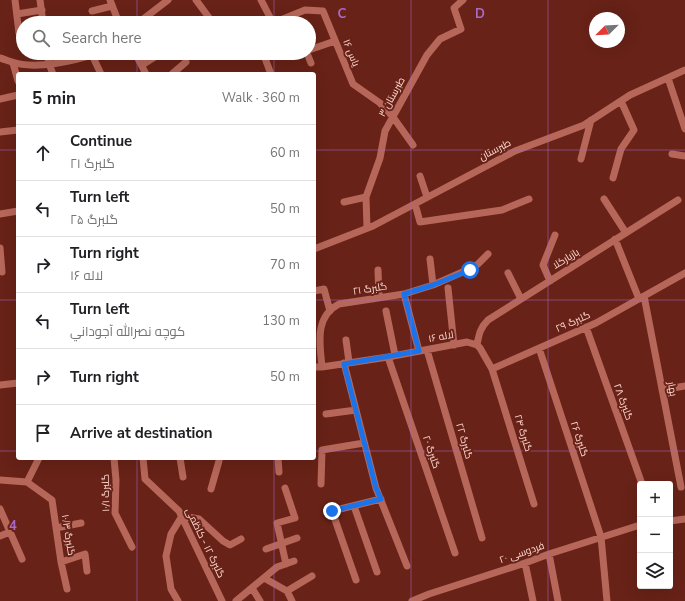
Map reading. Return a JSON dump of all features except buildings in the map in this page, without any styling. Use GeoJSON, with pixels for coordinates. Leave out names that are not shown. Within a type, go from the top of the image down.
{"type":"FeatureCollection","features":[{"type":"Feature","properties":{"kind":"street"},"geometry":{"type":"LineString","coordinates":[[15,0],[17,14],[42,10]]}},
{"type":"Feature","properties":{"kind":"street"},"geometry":{"type":"LineString","coordinates":[[40,0],[42,16]]}},
{"type":"Feature","properties":{"kind":"street"},"geometry":{"type":"LineString","coordinates":[[145,16],[158,3],[168,0]]}},
{"type":"Feature","properties":{"kind":"street"},"geometry":{"type":"LineString","coordinates":[[196,0],[208,16]]}},
{"type":"Feature","properties":{"kind":"street"},"geometry":{"type":"LineString","coordinates":[[261,0],[269,16]]}},
{"type":"Feature","properties":{"kind":"street","name":"طبرستان ۳"},"geometry":{"type":"LineString","coordinates":[[367,228],[366,197],[380,158],[384,132],[426,55],[440,39],[461,29],[454,8],[463,0]]}},
{"type":"Feature","properties":{"kind":"street"},"geometry":{"type":"LineString","coordinates":[[92,11],[111,3],[116,16]]}},
{"type":"Feature","properties":{"kind":"street","name":"یاس ۱۶"},"geometry":{"type":"LineString","coordinates":[[290,16],[305,10],[323,12],[352,84],[380,104],[393,117]]}},
{"type":"Feature","properties":{"kind":"street"},"geometry":{"type":"LineString","coordinates":[[316,48],[335,41]]}},
{"type":"Feature","properties":{"kind":"street"},"geometry":{"type":"LineString","coordinates":[[0,58],[13,63],[32,65],[49,64],[69,60]]}},
{"type":"Feature","properties":{"kind":"street"},"geometry":{"type":"LineString","coordinates":[[48,60],[52,72]]}},
{"type":"Feature","properties":{"kind":"street"},"geometry":{"type":"LineString","coordinates":[[97,60],[100,72]]}},
{"type":"Feature","properties":{"kind":"street"},"geometry":{"type":"LineString","coordinates":[[139,60],[145,72]]}},
{"type":"Feature","properties":{"kind":"street"},"geometry":{"type":"LineString","coordinates":[[142,66],[151,60]]}},
{"type":"Feature","properties":{"kind":"street"},"geometry":{"type":"LineString","coordinates":[[266,60],[270,72]]}},
{"type":"Feature","properties":{"kind":"street"},"geometry":{"type":"LineString","coordinates":[[174,72],[186,62]]}},
{"type":"Feature","properties":{"kind":"street"},"geometry":{"type":"LineString","coordinates":[[13,63],[16,74]]}},
{"type":"Feature","properties":{"kind":"street","name":"طبرستان"},"geometry":{"type":"LineString","coordinates":[[316,248],[374,226],[515,151],[584,125],[630,95],[685,70]]}},
{"type":"Feature","properties":{"kind":"street"},"geometry":{"type":"LineString","coordinates":[[668,78],[685,129]]}},
{"type":"Feature","properties":{"kind":"street"},"geometry":{"type":"LineString","coordinates":[[0,99],[16,95]]}},
{"type":"Feature","properties":{"kind":"street"},"geometry":{"type":"LineString","coordinates":[[613,178],[621,149],[634,130],[621,101]]}},
{"type":"Feature","properties":{"kind":"street"},"geometry":{"type":"LineString","coordinates":[[393,117],[413,145]]}},
{"type":"Feature","properties":{"kind":"street"},"geometry":{"type":"LineString","coordinates":[[581,159],[591,120]]}},
{"type":"Feature","properties":{"kind":"street"},"geometry":{"type":"LineString","coordinates":[[0,132],[16,130]]}},
{"type":"Feature","properties":{"kind":"street"},"geometry":{"type":"LineString","coordinates":[[672,154],[685,156]]}},
{"type":"Feature","properties":{"kind":"street"},"geometry":{"type":"LineString","coordinates":[[420,176],[428,197]]}},
{"type":"Feature","properties":{"kind":"street"},"geometry":{"type":"LineString","coordinates":[[344,202],[366,197]]}},
{"type":"Feature","properties":{"kind":"street"},"geometry":{"type":"LineString","coordinates":[[415,204],[420,222],[502,210],[529,199]]}},
{"type":"Feature","properties":{"kind":"street"},"geometry":{"type":"LineString","coordinates":[[604,199],[626,233]]}},
{"type":"Feature","properties":{"kind":"street","name":"بازیارکلا"},"geometry":{"type":"LineString","coordinates":[[477,345],[482,326],[488,320],[678,200]]}},
{"type":"Feature","properties":{"kind":"street"},"geometry":{"type":"LineString","coordinates":[[0,214],[16,211]]}},
{"type":"Feature","properties":{"kind":"street"},"geometry":{"type":"LineString","coordinates":[[550,281],[543,265],[555,235]]}},
{"type":"Feature","properties":{"kind":"street","name":"بهار"},"geometry":{"type":"LineString","coordinates":[[616,239],[642,297],[681,487]]}},
{"type":"Feature","properties":{"kind":"street"},"geometry":{"type":"LineString","coordinates":[[0,248],[2,272]]}},
{"type":"Feature","properties":{"kind":"street","name":"گلبرگ ۲۱"},"geometry":{"type":"LineString","coordinates":[[330,311],[339,304],[404,294],[433,285],[470,270],[488,254]]}},
{"type":"Feature","properties":{"kind":"street"},"geometry":{"type":"LineString","coordinates":[[430,259],[433,285]]}},
{"type":"Feature","properties":{"kind":"street"},"geometry":{"type":"LineString","coordinates":[[378,270],[379,297]]}},
{"type":"Feature","properties":{"kind":"street"},"geometry":{"type":"LineString","coordinates":[[508,273],[522,299]]}},
{"type":"Feature","properties":{"kind":"street","name":"گلبرگ ۲۹"},"geometry":{"type":"LineString","coordinates":[[492,369],[586,327],[685,273]]}},
{"type":"Feature","properties":{"kind":"street"},"geometry":{"type":"LineString","coordinates":[[448,288],[454,345]]}},
{"type":"Feature","properties":{"kind":"street"},"geometry":{"type":"LineString","coordinates":[[316,291],[324,289],[330,311],[320,330],[318,367]]}},
{"type":"Feature","properties":{"kind":"street"},"geometry":{"type":"LineString","coordinates":[[404,294],[419,351]]}},
{"type":"Feature","properties":{"kind":"street","name":"گلبرگ ۲۰"},"geometry":{"type":"LineString","coordinates":[[386,311],[392,356],[455,553]]}},
{"type":"Feature","properties":{"kind":"street","name":"گلبرگ ۲۸"},"geometry":{"type":"LineString","coordinates":[[586,327],[641,481]]}},
{"type":"Feature","properties":{"kind":"street"},"geometry":{"type":"LineString","coordinates":[[346,340],[347,363],[356,410],[376,488],[407,566]]}},
{"type":"Feature","properties":{"kind":"street","name":"لاله ۱۶"},"geometry":{"type":"LineString","coordinates":[[318,367],[392,356],[467,342],[477,345]]}},
{"type":"Feature","properties":{"kind":"street"},"geometry":{"type":"LineString","coordinates":[[477,345],[492,369]]}},
{"type":"Feature","properties":{"kind":"street","name":"گلبرگ ۲۶"},"geometry":{"type":"LineString","coordinates":[[539,348],[601,537],[607,601]]}},
{"type":"Feature","properties":{"kind":"street","name":"گلبرگ ۲۲"},"geometry":{"type":"LineString","coordinates":[[427,350],[482,538]]}},
{"type":"Feature","properties":{"kind":"street","name":"گلبرگ ۲۴"},"geometry":{"type":"LineString","coordinates":[[492,369],[534,504]]}},
{"type":"Feature","properties":{"kind":"street"},"geometry":{"type":"LineString","coordinates":[[0,385],[16,383]]}},
{"type":"Feature","properties":{"kind":"street"},"geometry":{"type":"LineString","coordinates":[[662,390],[685,386]]}},
{"type":"Feature","properties":{"kind":"street"},"geometry":{"type":"LineString","coordinates":[[326,414],[356,410]]}},
{"type":"Feature","properties":{"kind":"street"},"geometry":{"type":"LineString","coordinates":[[321,484],[322,450],[364,443]]}},
{"type":"Feature","properties":{"kind":"street"},"geometry":{"type":"LineString","coordinates":[[0,480],[27,482],[38,460]]}},
{"type":"Feature","properties":{"kind":"street","name":"گلبرگ ۱۰/۱"},"geometry":{"type":"LineString","coordinates":[[114,460],[116,480],[115,513],[132,547]]}},
{"type":"Feature","properties":{"kind":"street","name":"گلبرگ ۱۲ - کاظمی"},"geometry":{"type":"LineString","coordinates":[[143,460],[145,479],[179,511],[222,601]]}},
{"type":"Feature","properties":{"kind":"street"},"geometry":{"type":"LineString","coordinates":[[180,460],[183,477]]}},
{"type":"Feature","properties":{"kind":"street"},"geometry":{"type":"LineString","coordinates":[[211,489],[219,460]]}},
{"type":"Feature","properties":{"kind":"street"},"geometry":{"type":"LineString","coordinates":[[278,460],[279,472]]}},
{"type":"Feature","properties":{"kind":"street","name":"گلبرگ ۱۰/۳"},"geometry":{"type":"LineString","coordinates":[[27,482],[52,500],[61,562],[85,554],[87,571]]}},
{"type":"Feature","properties":{"kind":"street"},"geometry":{"type":"LineString","coordinates":[[286,488],[295,518],[277,523],[286,564]]}},
{"type":"Feature","properties":{"kind":"street"},"geometry":{"type":"LineString","coordinates":[[356,580],[332,511],[381,499]]}},
{"type":"Feature","properties":{"kind":"street"},"geometry":{"type":"LineString","coordinates":[[354,506],[377,572]]}},
{"type":"Feature","properties":{"kind":"street"},"geometry":{"type":"LineString","coordinates":[[0,510],[22,560]]}},
{"type":"Feature","properties":{"kind":"street"},"geometry":{"type":"LineString","coordinates":[[178,601],[172,588],[166,556],[171,534],[182,516],[199,518],[223,541],[230,545],[241,539]]}},
{"type":"Feature","properties":{"kind":"street"},"geometry":{"type":"LineString","coordinates":[[673,521],[685,519]]}},
{"type":"Feature","properties":{"kind":"street"},"geometry":{"type":"LineString","coordinates":[[56,528],[81,523]]}},
{"type":"Feature","properties":{"kind":"street","name":"فردوسی ۲۰"},"geometry":{"type":"LineString","coordinates":[[413,601],[549,554],[637,526]]}},
{"type":"Feature","properties":{"kind":"street"},"geometry":{"type":"LineString","coordinates":[[0,536],[10,532]]}},
{"type":"Feature","properties":{"kind":"street"},"geometry":{"type":"LineString","coordinates":[[266,549],[297,538]]}},
{"type":"Feature","properties":{"kind":"street"},"geometry":{"type":"LineString","coordinates":[[549,554],[558,601]]}},
{"type":"Feature","properties":{"kind":"street"},"geometry":{"type":"LineString","coordinates":[[61,562],[67,589]]}},
{"type":"Feature","properties":{"kind":"street"},"geometry":{"type":"LineString","coordinates":[[236,601],[277,567],[294,562]]}},
{"type":"Feature","properties":{"kind":"street"},"geometry":{"type":"LineString","coordinates":[[525,563],[533,601]]}},
{"type":"Feature","properties":{"kind":"street"},"geometry":{"type":"LineString","coordinates":[[288,591],[312,576]]}},
{"type":"Feature","properties":{"kind":"street"},"geometry":{"type":"LineString","coordinates":[[264,578],[288,591],[292,601]]}},
{"type":"Feature","properties":{"kind":"street"},"geometry":{"type":"LineString","coordinates":[[252,588],[260,601]]}},
{"type":"Feature","properties":{"kind":"route"},"geometry":{"type":"LineString","coordinates":[[332,511],[381,499],[376,488],[344,364],[419,351],[404,294],[433,285],[470,270]]}}]}
